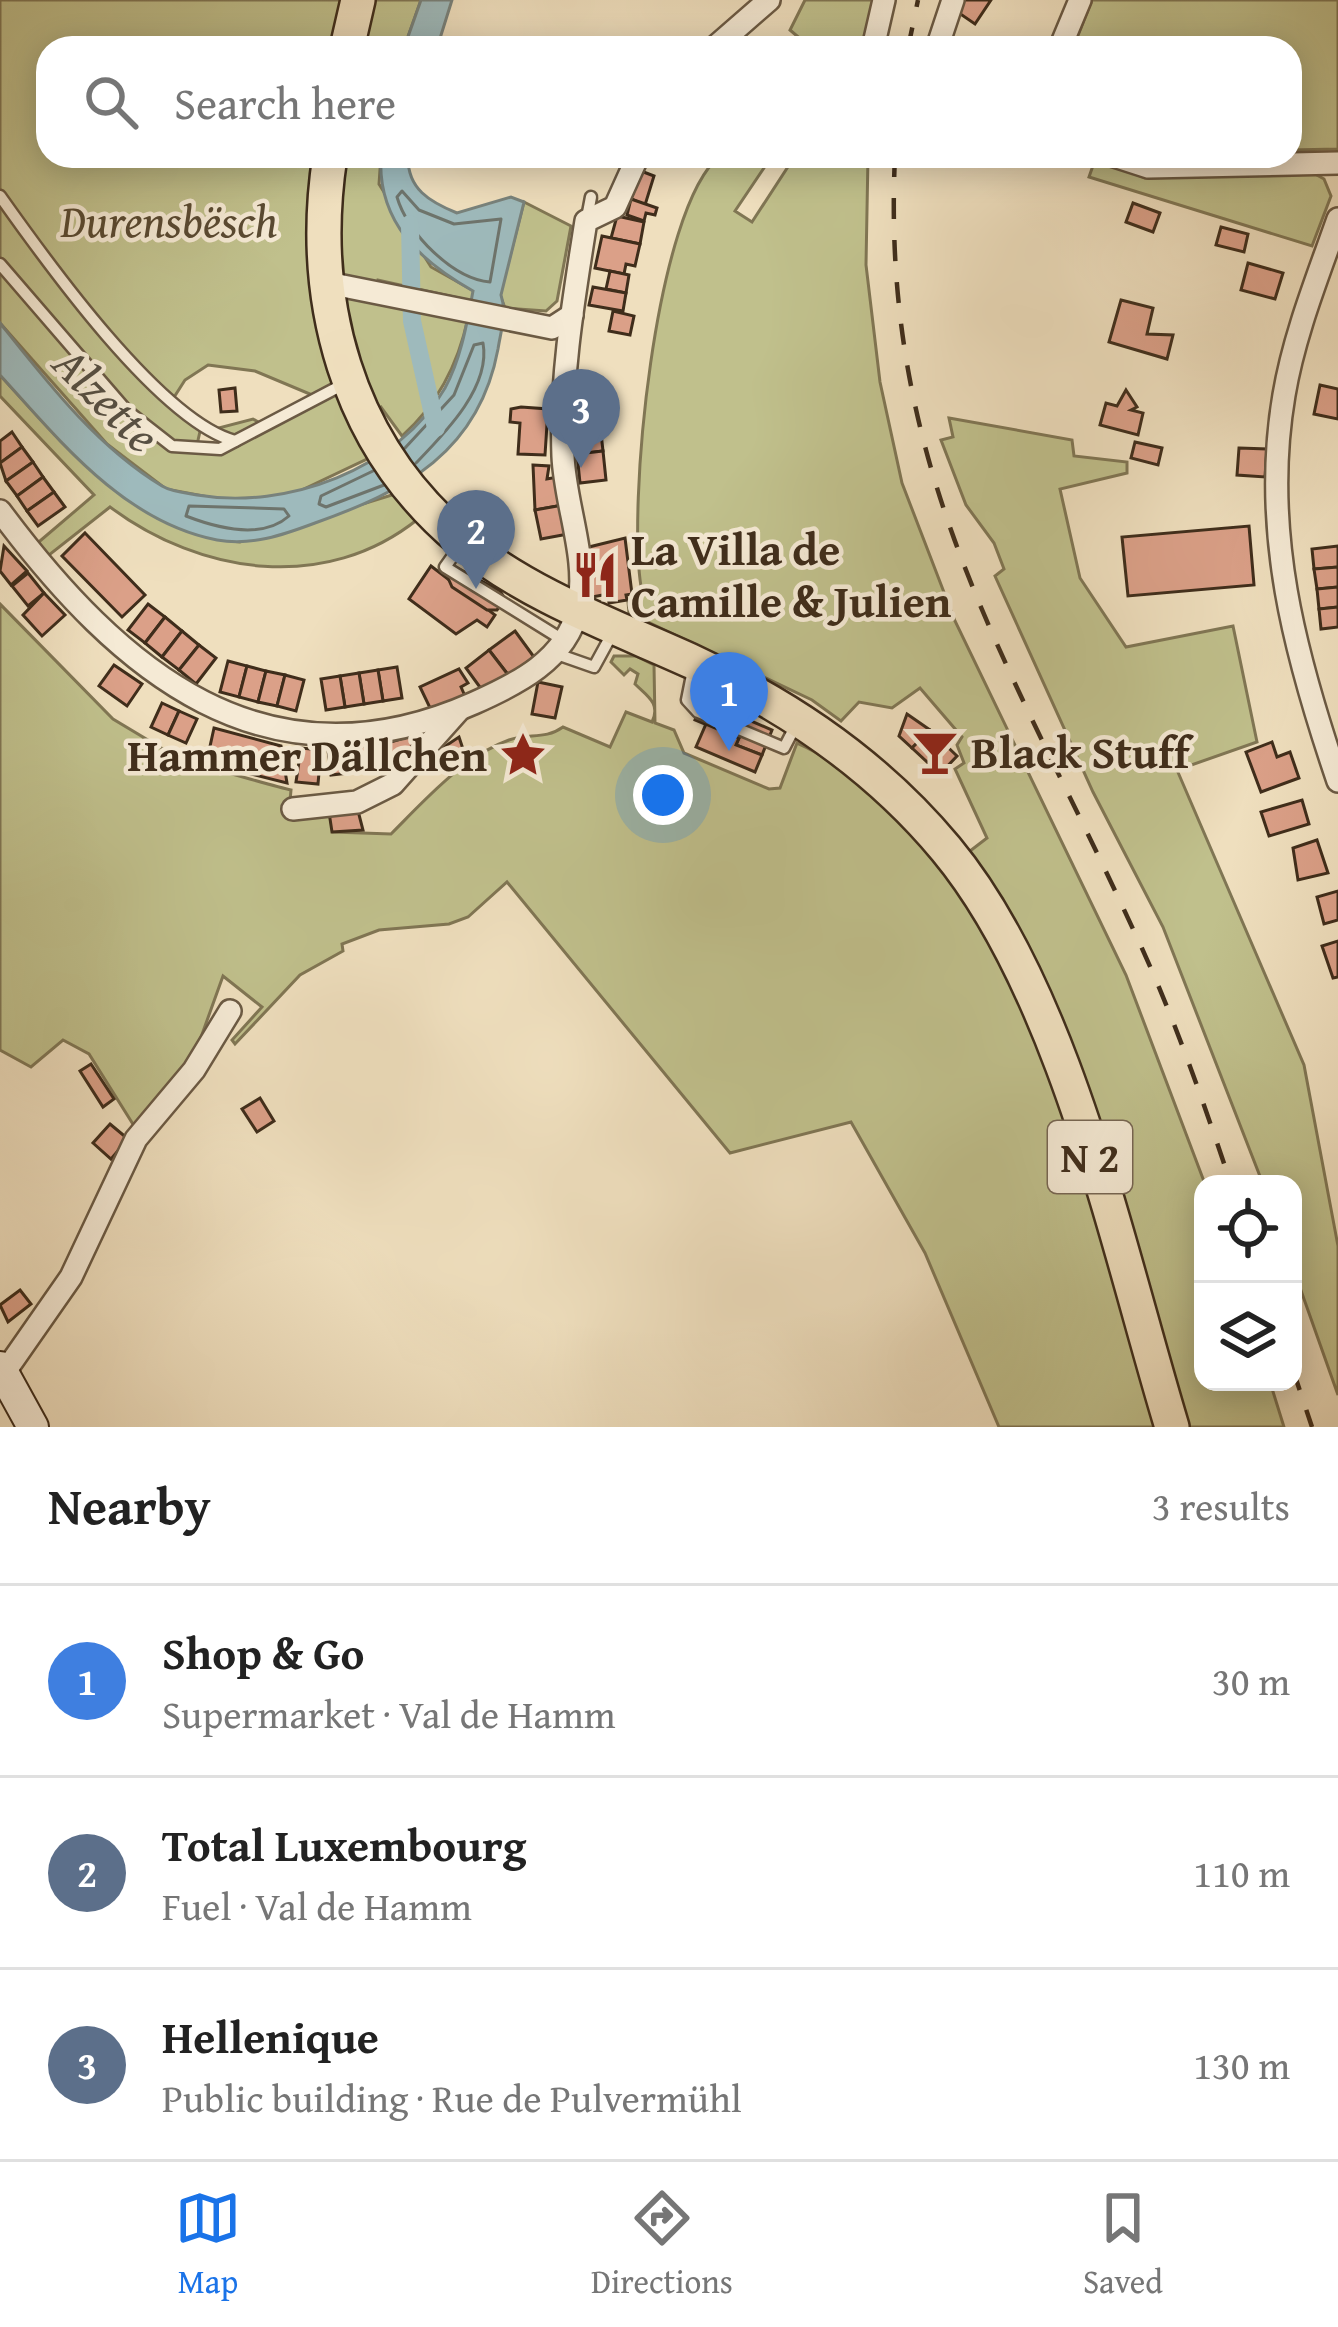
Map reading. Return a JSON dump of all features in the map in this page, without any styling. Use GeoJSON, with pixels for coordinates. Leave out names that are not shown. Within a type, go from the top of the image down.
{"type":"FeatureCollection","features":[{"type":"Feature","properties":{"kind":"main road"},"geometry":{"type":"LineString","coordinates":[[350,36],[358,0]]}},
{"type":"Feature","properties":{"kind":"main road","name":"N 2"},"geometry":{"type":"LineString","coordinates":[[328,168],[322,214],[323,282],[348,382],[364,419],[430,509],[565,634],[615,628],[695,663],[799,720],[883,783],[948,851],[982,897],[1028,983],[1060,1061],[1172,1427]]}},
{"type":"Feature","properties":{"kind":"main road"},"geometry":{"type":"LineString","coordinates":[[2,1370],[33,1427]]}},
{"type":"Feature","properties":{"kind":"street"},"geometry":{"type":"LineString","coordinates":[[728,36],[770,0]]}},
{"type":"Feature","properties":{"kind":"street"},"geometry":{"type":"LineString","coordinates":[[875,36],[884,0]]}},
{"type":"Feature","properties":{"kind":"street"},"geometry":{"type":"LineString","coordinates":[[941,36],[952,0]]}},
{"type":"Feature","properties":{"kind":"street"},"geometry":{"type":"LineString","coordinates":[[1065,36],[1080,0]]}},
{"type":"Feature","properties":{"kind":"street"},"geometry":{"type":"LineString","coordinates":[[1302,164],[1338,163]]}},
{"type":"Feature","properties":{"kind":"street"},"geometry":{"type":"LineString","coordinates":[[0,511],[108,639],[153,676],[249,725],[316,734],[383,730],[459,710],[532,675],[565,634],[578,556],[563,457],[572,315],[586,221],[615,207],[633,168]]}},
{"type":"Feature","properties":{"kind":"street"},"geometry":{"type":"LineString","coordinates":[[1338,219],[1284,394],[1277,497],[1281,585],[1301,675],[1334,754],[1338,782]]}},
{"type":"Feature","properties":{"kind":"street"},"geometry":{"type":"LineString","coordinates":[[323,282],[546,326],[559,326],[572,315]]}},
{"type":"Feature","properties":{"kind":"street"},"geometry":{"type":"LineString","coordinates":[[293,809],[357,802],[393,784],[459,710]]}},
{"type":"Feature","properties":{"kind":"street"},"geometry":{"type":"LineString","coordinates":[[2,1370],[71,1276],[136,1138],[194,1070],[230,1011]]}},
{"type":"Feature","properties":{"kind":"lane"},"geometry":{"type":"LineString","coordinates":[[0,196],[44,258],[171,402],[207,431],[236,441]]}},
{"type":"Feature","properties":{"kind":"lane"},"geometry":{"type":"LineString","coordinates":[[586,221],[591,197]]}},
{"type":"Feature","properties":{"kind":"lane"},"geometry":{"type":"LineString","coordinates":[[0,264],[149,433],[195,450],[220,449],[348,382]]}},
{"type":"Feature","properties":{"kind":"lane"},"geometry":{"type":"LineString","coordinates":[[565,634],[594,667],[615,628]]}},
{"type":"Feature","properties":{"kind":"green space","name":"Durensbësch"},"geometry":{"type":"Polygon","coordinates":[[[0,0],[421,0],[408,36],[36,36],[36,168],[380,168],[379,184],[431,267],[474,291],[472,301],[378,280],[375,299],[468,318],[459,352],[426,411],[402,436],[381,407],[365,419],[369,458],[287,497],[219,499],[166,489],[107,444],[0,323],[0,0]],[[208,365],[185,380],[171,402],[201,427],[196,449],[234,442],[207,431],[253,419],[265,426],[317,397],[255,371],[208,365]]]}},
{"type":"Feature","properties":{"kind":"green space"},"geometry":{"type":"Polygon","coordinates":[[[805,0],[892,0],[887,36],[797,36],[790,30],[805,0]]]}},
{"type":"Feature","properties":{"kind":"green space"},"geometry":{"type":"Polygon","coordinates":[[[1092,0],[1338,0],[1338,149],[1302,150],[1302,36],[1078,36],[1092,0]]]}},
{"type":"Feature","properties":{"kind":"green space"},"geometry":{"type":"Polygon","coordinates":[[[711,168],[764,168],[735,211],[752,222],[787,168],[868,168],[866,265],[880,382],[902,483],[955,621],[1126,975],[1202,1175],[1194,1175],[1194,1391],[1273,1391],[1284,1427],[999,1427],[925,1253],[851,1122],[730,1153],[507,882],[468,917],[449,924],[379,930],[342,944],[343,951],[300,975],[235,1044],[232,1040],[262,1007],[223,976],[191,1065],[136,1129],[89,1054],[63,1040],[31,1067],[0,1050],[0,604],[113,719],[188,764],[291,790],[289,812],[329,812],[333,832],[391,834],[461,768],[509,740],[550,734],[563,727],[610,747],[626,712],[652,722],[655,710],[655,723],[674,730],[684,753],[769,789],[780,788],[797,743],[839,767],[876,799],[944,871],[987,838],[955,769],[964,763],[957,745],[962,737],[920,688],[892,708],[859,702],[841,721],[812,700],[629,613],[628,602],[642,592],[638,497],[651,363],[678,234],[697,186],[711,168]]]}},
{"type":"Feature","properties":{"kind":"green space"},"geometry":{"type":"Polygon","coordinates":[[[1092,168],[1122,168],[1145,178],[1315,174],[1324,179],[1331,196],[1312,246],[1089,177],[1092,168]]]}},
{"type":"Feature","properties":{"kind":"green space"},"geometry":{"type":"Polygon","coordinates":[[[524,202],[571,226],[557,301],[546,311],[505,308],[500,295],[524,202]]]}},
{"type":"Feature","properties":{"kind":"green space"},"geometry":{"type":"Polygon","coordinates":[[[0,375],[105,482],[167,522],[202,535],[240,542],[395,494],[418,519],[382,543],[344,558],[304,566],[264,566],[184,548],[110,507],[44,559],[34,546],[94,495],[0,396],[0,375]]]}},
{"type":"Feature","properties":{"kind":"green space"},"geometry":{"type":"Polygon","coordinates":[[[949,418],[1072,440],[1074,456],[1127,462],[1127,473],[1060,489],[1080,578],[1126,647],[1233,626],[1257,742],[1177,770],[1304,1065],[1338,1246],[1338,1395],[1302,1293],[1302,1175],[1259,1175],[1163,927],[1093,792],[995,576],[1004,569],[994,543],[966,505],[941,440],[953,437],[949,418]]]}},
{"type":"Feature","properties":{"kind":"green space"},"geometry":{"type":"Polygon","coordinates":[[[614,656],[636,656],[654,665],[655,709],[635,684],[638,674],[630,669],[624,675],[611,662],[614,656]]]}},
{"type":"Feature","properties":{"kind":"water"},"geometry":{"type":"Polygon","coordinates":[[[421,0],[452,0],[441,36],[408,36],[421,0]]]}},
{"type":"Feature","properties":{"kind":"water","name":"Alzette"},"geometry":{"type":"Polygon","coordinates":[[[382,168],[409,168],[422,193],[457,213],[511,197],[524,202],[501,295],[498,349],[474,415],[433,463],[379,497],[291,532],[255,540],[217,540],[183,530],[152,516],[96,476],[0,375],[0,323],[95,433],[138,470],[175,491],[231,498],[267,496],[337,478],[369,462],[424,417],[445,388],[459,353],[473,291],[436,267],[406,237],[386,201],[382,168]]]}},
{"type":"Feature","properties":{"kind":"building"},"geometry":{"type":"Polygon","coordinates":[[[964,0],[991,0],[975,24],[956,11],[964,0]]]}},
{"type":"Feature","properties":{"kind":"building"},"geometry":{"type":"Polygon","coordinates":[[[641,171],[654,176],[645,205],[631,199],[641,171]]]}},
{"type":"Feature","properties":{"kind":"building"},"geometry":{"type":"Polygon","coordinates":[[[631,199],[657,208],[655,215],[646,213],[644,221],[627,215],[631,199]]]}},
{"type":"Feature","properties":{"kind":"building"},"geometry":{"type":"Polygon","coordinates":[[[1133,203],[1160,213],[1153,232],[1126,222],[1133,203]]]}},
{"type":"Feature","properties":{"kind":"building"},"geometry":{"type":"Polygon","coordinates":[[[617,216],[644,222],[640,244],[611,238],[617,216]]]}},
{"type":"Feature","properties":{"kind":"building"},"geometry":{"type":"Polygon","coordinates":[[[1221,227],[1248,234],[1244,252],[1216,245],[1221,227]]]}},
{"type":"Feature","properties":{"kind":"building"},"geometry":{"type":"Polygon","coordinates":[[[602,236],[640,244],[635,266],[626,264],[624,274],[595,268],[602,236]]]}},
{"type":"Feature","properties":{"kind":"building"},"geometry":{"type":"Polygon","coordinates":[[[1248,263],[1283,273],[1275,299],[1241,290],[1248,263]]]}},
{"type":"Feature","properties":{"kind":"building"},"geometry":{"type":"Polygon","coordinates":[[[610,271],[629,275],[626,293],[606,289],[610,271]]]}},
{"type":"Feature","properties":{"kind":"building"},"geometry":{"type":"Polygon","coordinates":[[[593,287],[626,293],[623,311],[589,305],[593,287]]]}},
{"type":"Feature","properties":{"kind":"building"},"geometry":{"type":"Polygon","coordinates":[[[1121,300],[1153,308],[1147,334],[1173,335],[1167,359],[1109,342],[1121,300]]]}},
{"type":"Feature","properties":{"kind":"building"},"geometry":{"type":"Polygon","coordinates":[[[613,311],[634,316],[630,335],[609,331],[613,311]]]}},
{"type":"Feature","properties":{"kind":"building"},"geometry":{"type":"Polygon","coordinates":[[[1320,385],[1338,389],[1338,419],[1314,414],[1320,385]]]}},
{"type":"Feature","properties":{"kind":"building"},"geometry":{"type":"Polygon","coordinates":[[[235,388],[237,411],[221,412],[219,390],[235,388]]]}},
{"type":"Feature","properties":{"kind":"building"},"geometry":{"type":"Polygon","coordinates":[[[1126,390],[1137,407],[1131,410],[1143,413],[1138,435],[1100,425],[1106,403],[1117,406],[1126,390]]]}},
{"type":"Feature","properties":{"kind":"building"},"geometry":{"type":"Polygon","coordinates":[[[511,409],[548,409],[545,455],[518,454],[520,423],[510,422],[511,409]]]}},
{"type":"Feature","properties":{"kind":"building"},"geometry":{"type":"Polygon","coordinates":[[[12,432],[22,447],[0,463],[0,441],[12,432]]]}},
{"type":"Feature","properties":{"kind":"building"},"geometry":{"type":"Polygon","coordinates":[[[601,433],[603,451],[580,454],[581,435],[601,433]]]}},
{"type":"Feature","properties":{"kind":"building"},"geometry":{"type":"Polygon","coordinates":[[[1135,442],[1162,448],[1158,465],[1131,458],[1135,442]]]}},
{"type":"Feature","properties":{"kind":"building"},"geometry":{"type":"Polygon","coordinates":[[[22,447],[33,462],[6,481],[0,463],[22,447]]]}},
{"type":"Feature","properties":{"kind":"building"},"geometry":{"type":"Polygon","coordinates":[[[1239,448],[1267,449],[1265,477],[1237,475],[1239,448]]]}},
{"type":"Feature","properties":{"kind":"building"},"geometry":{"type":"Polygon","coordinates":[[[603,451],[606,480],[580,483],[577,454],[603,451]]]}},
{"type":"Feature","properties":{"kind":"building"},"geometry":{"type":"Polygon","coordinates":[[[33,462],[43,477],[17,496],[6,481],[33,462]]]}},
{"type":"Feature","properties":{"kind":"building"},"geometry":{"type":"Polygon","coordinates":[[[533,465],[549,466],[547,479],[558,477],[563,505],[535,510],[533,465]]]}},
{"type":"Feature","properties":{"kind":"building"},"geometry":{"type":"Polygon","coordinates":[[[43,477],[54,492],[27,511],[17,496],[43,477]]]}},
{"type":"Feature","properties":{"kind":"building"},"geometry":{"type":"Polygon","coordinates":[[[54,492],[65,507],[38,526],[27,511],[54,492]]]}},
{"type":"Feature","properties":{"kind":"building"},"geometry":{"type":"Polygon","coordinates":[[[563,505],[568,534],[541,539],[535,510],[563,505]]]}},
{"type":"Feature","properties":{"kind":"building"},"geometry":{"type":"Polygon","coordinates":[[[1249,526],[1254,585],[1128,596],[1122,537],[1249,526]]]}},
{"type":"Feature","properties":{"kind":"building"},"geometry":{"type":"Polygon","coordinates":[[[85,533],[145,595],[122,617],[62,556],[85,533]]]}},
{"type":"Feature","properties":{"kind":"building"},"geometry":{"type":"Polygon","coordinates":[[[625,538],[632,594],[626,595],[627,600],[609,603],[608,594],[592,597],[585,548],[625,538]]]}},
{"type":"Feature","properties":{"kind":"building"},"geometry":{"type":"Polygon","coordinates":[[[4,546],[27,571],[11,585],[0,571],[4,546]]]}},
{"type":"Feature","properties":{"kind":"building"},"geometry":{"type":"Polygon","coordinates":[[[1338,546],[1338,567],[1314,569],[1312,549],[1338,546]]]}},
{"type":"Feature","properties":{"kind":"building"},"geometry":{"type":"Polygon","coordinates":[[[431,566],[495,615],[487,627],[477,620],[456,634],[409,599],[431,566]]]}},
{"type":"Feature","properties":{"kind":"building"},"geometry":{"type":"Polygon","coordinates":[[[455,567],[500,591],[505,599],[497,610],[487,610],[452,587],[448,578],[455,567]]]}},
{"type":"Feature","properties":{"kind":"building"},"geometry":{"type":"Polygon","coordinates":[[[1338,567],[1338,587],[1317,589],[1314,569],[1338,567]]]}},
{"type":"Feature","properties":{"kind":"building"},"geometry":{"type":"Polygon","coordinates":[[[28,573],[44,593],[28,606],[12,586],[28,573]]]}},
{"type":"Feature","properties":{"kind":"building"},"geometry":{"type":"Polygon","coordinates":[[[1338,587],[1338,607],[1319,609],[1317,589],[1338,587]]]}},
{"type":"Feature","properties":{"kind":"building"},"geometry":{"type":"Polygon","coordinates":[[[44,593],[65,615],[42,636],[23,615],[44,593]]]}},
{"type":"Feature","properties":{"kind":"building"},"geometry":{"type":"Polygon","coordinates":[[[148,604],[165,617],[145,643],[128,630],[148,604]]]}},
{"type":"Feature","properties":{"kind":"building"},"geometry":{"type":"Polygon","coordinates":[[[1338,607],[1338,627],[1321,629],[1319,609],[1338,607]]]}},
{"type":"Feature","properties":{"kind":"building"},"geometry":{"type":"Polygon","coordinates":[[[165,617],[182,631],[162,657],[145,643],[165,617]]]}},
{"type":"Feature","properties":{"kind":"building"},"geometry":{"type":"Polygon","coordinates":[[[182,631],[199,645],[179,670],[162,657],[182,631]]]}},
{"type":"Feature","properties":{"kind":"building"},"geometry":{"type":"Polygon","coordinates":[[[515,631],[534,657],[509,676],[489,650],[515,631]]]}},
{"type":"Feature","properties":{"kind":"building"},"geometry":{"type":"Polygon","coordinates":[[[199,645],[216,658],[196,684],[179,670],[199,645]]]}},
{"type":"Feature","properties":{"kind":"building"},"geometry":{"type":"Polygon","coordinates":[[[489,650],[509,676],[482,690],[466,668],[489,650]]]}},
{"type":"Feature","properties":{"kind":"building"},"geometry":{"type":"Polygon","coordinates":[[[228,661],[247,666],[239,697],[220,692],[228,661]]]}},
{"type":"Feature","properties":{"kind":"building"},"geometry":{"type":"Polygon","coordinates":[[[114,665],[142,684],[127,706],[99,686],[114,665]]]}},
{"type":"Feature","properties":{"kind":"building"},"geometry":{"type":"Polygon","coordinates":[[[247,666],[266,671],[258,702],[239,697],[247,666]]]}},
{"type":"Feature","properties":{"kind":"building"},"geometry":{"type":"Polygon","coordinates":[[[397,667],[402,698],[383,701],[378,670],[397,667]]]}},
{"type":"Feature","properties":{"kind":"building"},"geometry":{"type":"Polygon","coordinates":[[[459,669],[468,683],[461,687],[465,696],[432,712],[420,687],[459,669]]]}},
{"type":"Feature","properties":{"kind":"building"},"geometry":{"type":"Polygon","coordinates":[[[378,670],[383,701],[364,704],[359,673],[378,670]]]}},
{"type":"Feature","properties":{"kind":"building"},"geometry":{"type":"Polygon","coordinates":[[[266,671],[285,675],[277,706],[258,702],[266,671]]]}},
{"type":"Feature","properties":{"kind":"building"},"geometry":{"type":"Polygon","coordinates":[[[359,673],[364,704],[345,707],[340,676],[359,673]]]}},
{"type":"Feature","properties":{"kind":"building"},"geometry":{"type":"Polygon","coordinates":[[[285,675],[304,680],[296,711],[277,706],[285,675]]]}},
{"type":"Feature","properties":{"kind":"building"},"geometry":{"type":"Polygon","coordinates":[[[340,676],[345,707],[326,710],[321,679],[340,676]]]}},
{"type":"Feature","properties":{"kind":"building"},"geometry":{"type":"Polygon","coordinates":[[[538,682],[562,687],[555,718],[532,714],[538,682]]]}},
{"type":"Feature","properties":{"kind":"building"},"geometry":{"type":"Polygon","coordinates":[[[703,700],[772,730],[762,755],[736,745],[739,738],[695,720],[703,700]]]}},
{"type":"Feature","properties":{"kind":"building"},"geometry":{"type":"Polygon","coordinates":[[[162,703],[179,711],[168,735],[151,727],[162,703]]]}},
{"type":"Feature","properties":{"kind":"building"},"geometry":{"type":"Polygon","coordinates":[[[179,711],[197,719],[186,743],[168,735],[179,711]]]}},
{"type":"Feature","properties":{"kind":"building"},"geometry":{"type":"Polygon","coordinates":[[[907,714],[930,730],[912,748],[899,736],[907,714]]]}},
{"type":"Feature","properties":{"kind":"building"},"geometry":{"type":"Polygon","coordinates":[[[706,724],[739,738],[736,745],[762,755],[755,772],[696,747],[706,724]]]}},
{"type":"Feature","properties":{"kind":"building"},"geometry":{"type":"Polygon","coordinates":[[[214,728],[281,746],[287,783],[219,766],[209,751],[214,728]]]}},
{"type":"Feature","properties":{"kind":"building","name":"Black Stuff"},"geometry":{"type":"Polygon","coordinates":[[[930,730],[957,756],[940,774],[912,748],[930,730]]]}},
{"type":"Feature","properties":{"kind":"building"},"geometry":{"type":"Polygon","coordinates":[[[414,735],[418,747],[388,756],[384,744],[414,735]]]}},
{"type":"Feature","properties":{"kind":"building"},"geometry":{"type":"Polygon","coordinates":[[[459,737],[465,755],[444,768],[438,751],[459,737]]]}},
{"type":"Feature","properties":{"kind":"building"},"geometry":{"type":"Polygon","coordinates":[[[1272,742],[1277,757],[1290,752],[1299,778],[1261,792],[1246,752],[1272,742]]]}},
{"type":"Feature","properties":{"kind":"building"},"geometry":{"type":"Polygon","coordinates":[[[381,744],[384,769],[331,775],[328,750],[381,744]]]}},
{"type":"Feature","properties":{"kind":"building"},"geometry":{"type":"Polygon","coordinates":[[[301,748],[321,750],[318,784],[296,782],[301,748]]]}},
{"type":"Feature","properties":{"kind":"building"},"geometry":{"type":"Polygon","coordinates":[[[1302,800],[1309,824],[1269,836],[1261,812],[1302,800]]]}},
{"type":"Feature","properties":{"kind":"building"},"geometry":{"type":"Polygon","coordinates":[[[357,807],[363,830],[332,832],[329,812],[357,807]]]}},
{"type":"Feature","properties":{"kind":"building"},"geometry":{"type":"Polygon","coordinates":[[[1317,840],[1328,873],[1298,880],[1293,848],[1317,840]]]}},
{"type":"Feature","properties":{"kind":"building"},"geometry":{"type":"Polygon","coordinates":[[[1338,891],[1338,920],[1324,924],[1317,897],[1338,891]]]}},
{"type":"Feature","properties":{"kind":"building"},"geometry":{"type":"Polygon","coordinates":[[[1338,941],[1338,977],[1333,978],[1322,946],[1338,941]]]}},
{"type":"Feature","properties":{"kind":"building"},"geometry":{"type":"Polygon","coordinates":[[[91,1064],[114,1099],[103,1107],[80,1071],[91,1064]]]}},
{"type":"Feature","properties":{"kind":"building"},"geometry":{"type":"Polygon","coordinates":[[[260,1098],[274,1121],[257,1132],[242,1109],[260,1098]]]}},
{"type":"Feature","properties":{"kind":"building"},"geometry":{"type":"Polygon","coordinates":[[[110,1124],[128,1139],[111,1159],[93,1143],[110,1124]]]}},
{"type":"Feature","properties":{"kind":"building"},"geometry":{"type":"Polygon","coordinates":[[[20,1290],[31,1304],[8,1322],[0,1305],[20,1290]]]}},
{"type":"Feature","properties":{"kind":"waterway"},"geometry":{"type":"LineString","coordinates":[[410,224],[412,321],[436,428]]}},
{"type":"Feature","properties":{"kind":"railway"},"geometry":{"type":"LineString","coordinates":[[910,36],[918,0]]}},
{"type":"Feature","properties":{"kind":"railway"},"geometry":{"type":"LineString","coordinates":[[895,168],[896,268],[908,371],[931,467],[961,559],[1161,991],[1228,1175]]}},
{"type":"Feature","properties":{"kind":"railway"},"geometry":{"type":"LineString","coordinates":[[1300,1391],[1312,1427]]}},
{"type":"Feature","properties":{"kind":"place","name":"Hellenique"},"geometry":{"type":"Point","coordinates":[581,468]}},
{"type":"Feature","properties":{"kind":"place","name":"La Villa de Camille & Julien"},"geometry":{"type":"Point","coordinates":[595,575]}},
{"type":"Feature","properties":{"kind":"place","name":"Total Luxembourg"},"geometry":{"type":"Point","coordinates":[476,589]}},
{"type":"Feature","properties":{"kind":"place","name":"Shop & Go"},"geometry":{"type":"Point","coordinates":[729,751]}},
{"type":"Feature","properties":{"kind":"place","name":"Black Stuff"},"geometry":{"type":"Point","coordinates":[935,752]}},
{"type":"Feature","properties":{"kind":"place","name":"Hammer Dällchen"},"geometry":{"type":"Point","coordinates":[523,755]}}]}
